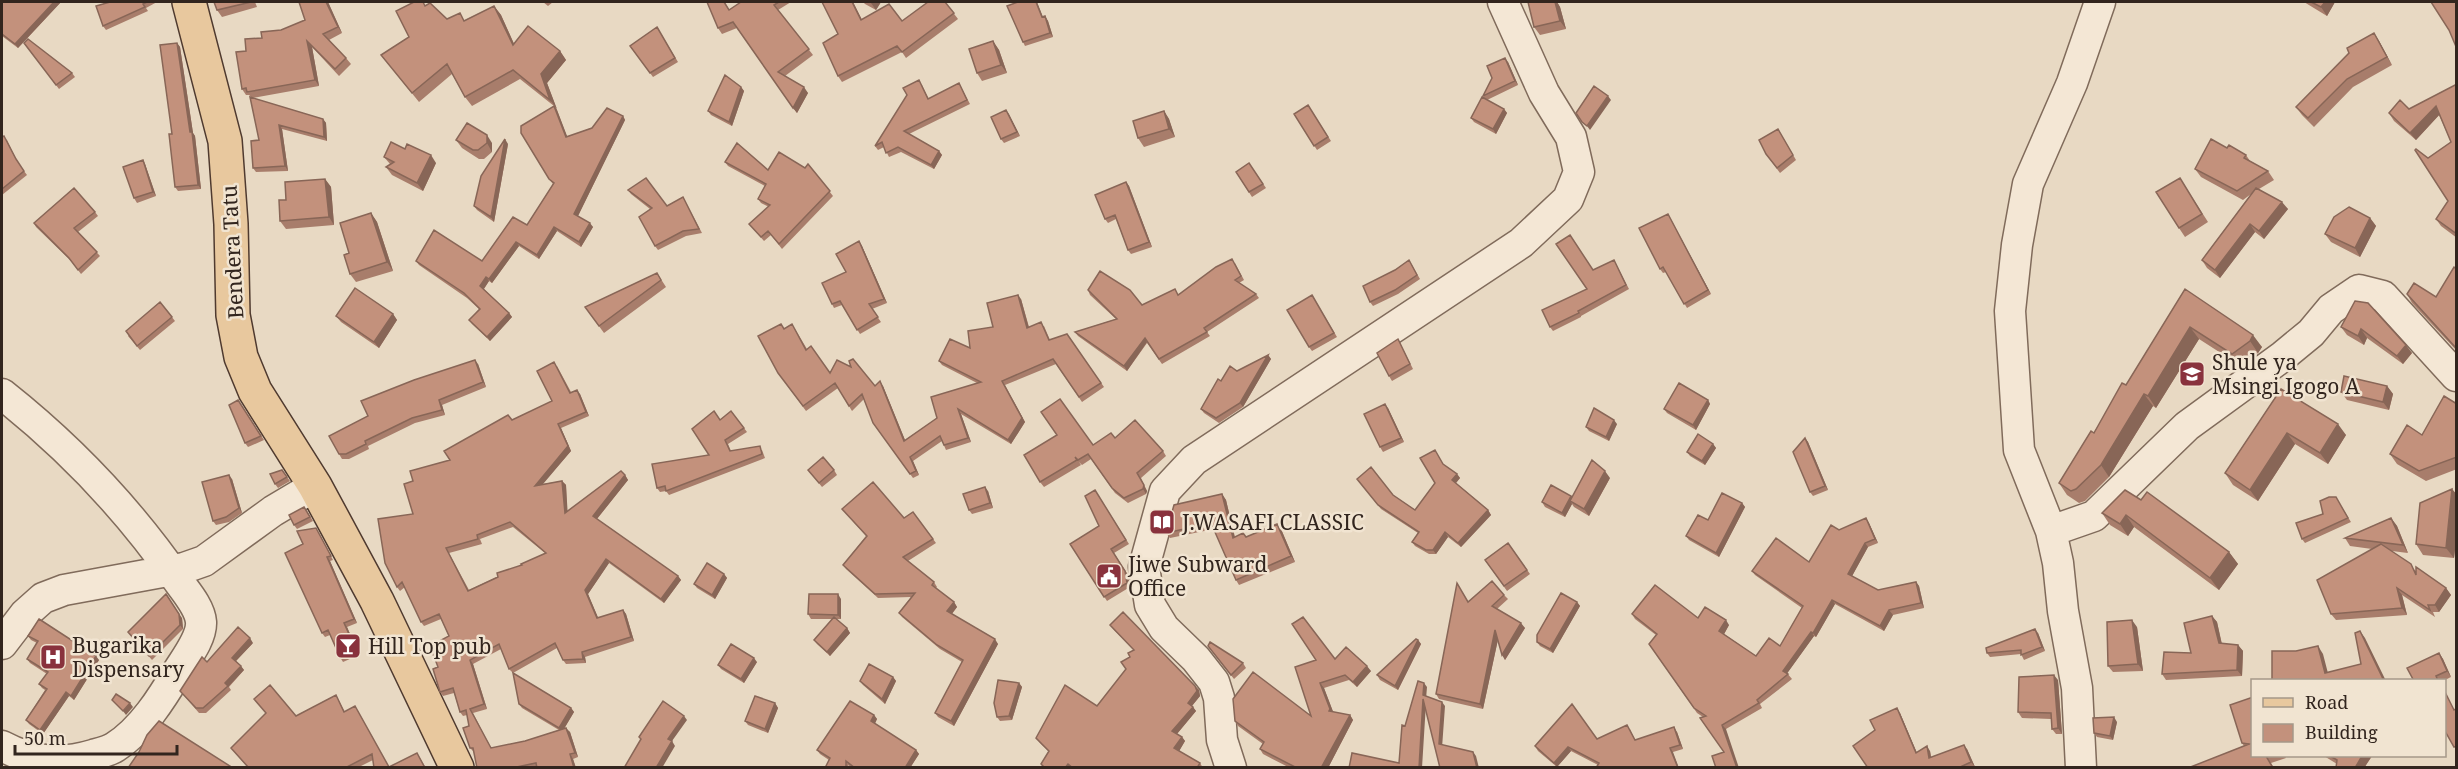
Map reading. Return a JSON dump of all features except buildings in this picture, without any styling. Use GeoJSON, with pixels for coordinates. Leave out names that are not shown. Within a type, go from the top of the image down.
{"type":"FeatureCollection","features":[{"type":"Feature","properties":{"kind":"main road","name":"Bendera Tatu"},"geometry":{"type":"LineString","coordinates":[[189,2],[225,141],[231,224],[233,315],[241,357],[255,391],[315,486],[377,601],[457,768]]}},
{"type":"Feature","properties":{"kind":"street"},"geometry":{"type":"LineString","coordinates":[[1232,768],[1222,740],[1219,698],[1214,682],[1196,659],[1164,628],[1150,605],[1144,567],[1165,491],[1194,460],[1521,243],[1568,199],[1579,172],[1571,137],[1544,93],[1503,2]]}},
{"type":"Feature","properties":{"kind":"street"},"geometry":{"type":"LineString","coordinates":[[2081,768],[2077,688],[2063,611],[2058,563],[2051,531],[2019,450],[2010,311],[2028,184],[2072,83],[2100,2]]}},
{"type":"Feature","properties":{"kind":"street"},"geometry":{"type":"LineString","coordinates":[[2051,531],[2094,516],[2187,426],[2283,356],[2310,333],[2331,309],[2359,290],[2383,296],[2457,376]]}},
{"type":"Feature","properties":{"kind":"street"},"geometry":{"type":"LineString","coordinates":[[2,394],[78,462],[116,501],[192,600],[201,621],[199,633],[162,698],[139,726],[114,748],[75,760],[46,762],[2,746]]}},
{"type":"Feature","properties":{"kind":"street"},"geometry":{"type":"LineString","coordinates":[[2,644],[26,614],[43,598],[64,590],[171,571],[204,561],[273,511],[315,486]]}},
{"type":"Feature","properties":{"kind":"place","name":"Shule ya Msingi Igogo A"},"geometry":{"type":"Point","coordinates":[2192,374]}},
{"type":"Feature","properties":{"kind":"place","name":"J.WASAFI CLASSIC"},"geometry":{"type":"Point","coordinates":[1162,522]}},
{"type":"Feature","properties":{"kind":"place","name":"Jiwe Subward Office"},"geometry":{"type":"Point","coordinates":[1109,576]}},
{"type":"Feature","properties":{"kind":"place","name":"Hill Top pub"},"geometry":{"type":"Point","coordinates":[348,646]}},
{"type":"Feature","properties":{"kind":"place","name":"Bugarika Dispensary"},"geometry":{"type":"Point","coordinates":[53,657]}}]}
